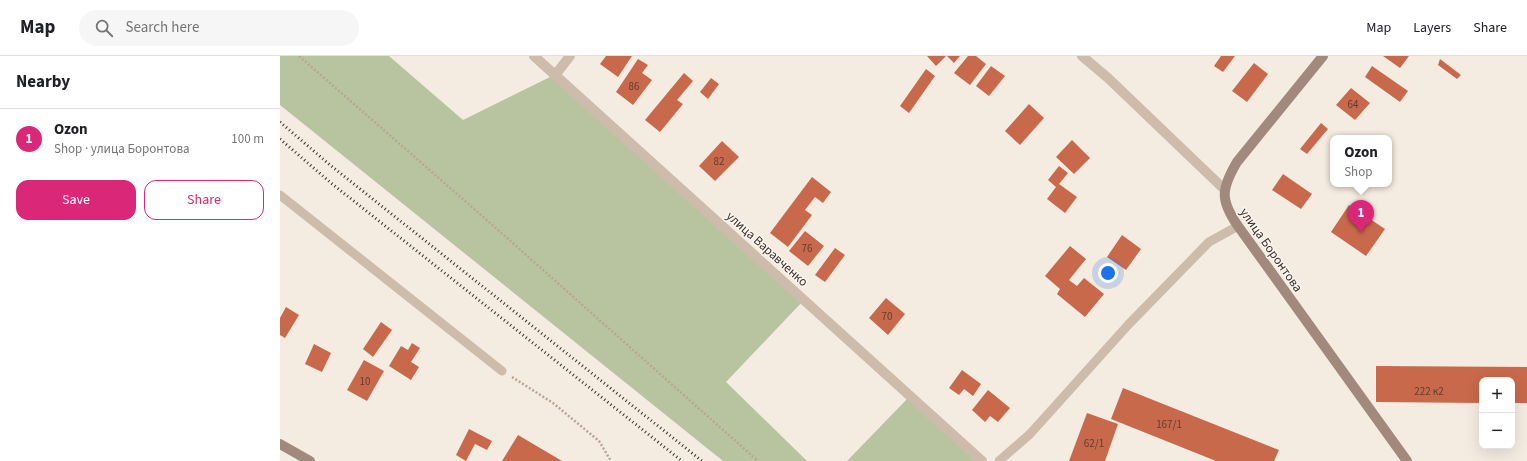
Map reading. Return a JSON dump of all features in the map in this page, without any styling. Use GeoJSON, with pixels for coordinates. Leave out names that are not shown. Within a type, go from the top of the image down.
{"type":"FeatureCollection","features":[{"type":"Feature","properties":{"kind":"street","name":"улица Варавченко"},"geometry":{"type":"LineString","coordinates":[[534,56],[556,74],[982,461]]}},
{"type":"Feature","properties":{"kind":"street"},"geometry":{"type":"LineString","coordinates":[[556,74],[570,56]]}},
{"type":"Feature","properties":{"kind":"street"},"geometry":{"type":"LineString","coordinates":[[1082,56],[1108,78],[1224,189],[1229,175],[1237,162],[1323,56]]}},
{"type":"Feature","properties":{"kind":"street","name":"улица Боронтова"},"geometry":{"type":"LineString","coordinates":[[1224,189],[1223,196],[1225,205],[1238,226],[1408,461]]}},
{"type":"Feature","properties":{"kind":"street"},"geometry":{"type":"LineString","coordinates":[[280,444],[310,461]]}},
{"type":"Feature","properties":{"kind":"lane"},"geometry":{"type":"LineString","coordinates":[[280,195],[502,371]]}},
{"type":"Feature","properties":{"kind":"lane"},"geometry":{"type":"LineString","coordinates":[[999,461],[1030,434],[1128,325],[1209,242],[1238,226]]}},
{"type":"Feature","properties":{"kind":"path"},"geometry":{"type":"LineString","coordinates":[[300,56],[758,461]]}},
{"type":"Feature","properties":{"kind":"path"},"geometry":{"type":"LineString","coordinates":[[502,371],[559,408],[599,441],[611,461]]}},
{"type":"Feature","properties":{"kind":"green space"},"geometry":{"type":"Polygon","coordinates":[[[280,56],[389,56],[463,120],[556,74],[804,300],[726,382],[807,461],[723,461],[280,105],[280,56]]]}},
{"type":"Feature","properties":{"kind":"green space"},"geometry":{"type":"Polygon","coordinates":[[[910,396],[982,461],[847,461],[910,396]]]}},
{"type":"Feature","properties":{"kind":"building"},"geometry":{"type":"Polygon","coordinates":[[[606,56],[632,56],[618,77],[600,64],[606,56]]]}},
{"type":"Feature","properties":{"kind":"building"},"geometry":{"type":"Polygon","coordinates":[[[927,56],[946,56],[936,66],[927,56]]]}},
{"type":"Feature","properties":{"kind":"building"},"geometry":{"type":"Polygon","coordinates":[[[947,56],[960,56],[954,63],[947,56]]]}},
{"type":"Feature","properties":{"kind":"building"},"geometry":{"type":"Polygon","coordinates":[[[968,56],[976,56],[986,64],[970,85],[954,73],[968,56]]]}},
{"type":"Feature","properties":{"kind":"building"},"geometry":{"type":"Polygon","coordinates":[[[1221,56],[1235,56],[1223,72],[1214,66],[1221,56]]]}},
{"type":"Feature","properties":{"kind":"building"},"geometry":{"type":"Polygon","coordinates":[[[1383,56],[1409,56],[1400,68],[1383,56]]]}},
{"type":"Feature","properties":{"kind":"building"},"geometry":{"type":"Polygon","coordinates":[[[638,59],[648,65],[642,73],[652,80],[633,105],[616,92],[638,59]]]}},
{"type":"Feature","properties":{"kind":"building"},"geometry":{"type":"Polygon","coordinates":[[[1440,59],[1461,75],[1457,79],[1438,65],[1440,59]]]}},
{"type":"Feature","properties":{"kind":"building"},"geometry":{"type":"Polygon","coordinates":[[[1254,63],[1268,74],[1247,102],[1232,91],[1254,63]]]}},
{"type":"Feature","properties":{"kind":"building"},"geometry":{"type":"Polygon","coordinates":[[[991,66],[1005,76],[989,96],[976,86],[991,66]]]}},
{"type":"Feature","properties":{"kind":"building"},"geometry":{"type":"Polygon","coordinates":[[[1372,66],[1408,91],[1400,102],[1365,77],[1372,66]]]}},
{"type":"Feature","properties":{"kind":"building"},"geometry":{"type":"Polygon","coordinates":[[[926,69],[935,76],[909,113],[900,106],[926,69]]]}},
{"type":"Feature","properties":{"kind":"building"},"geometry":{"type":"Polygon","coordinates":[[[684,73],[693,81],[677,100],[683,104],[660,132],[645,120],[684,73]]]}},
{"type":"Feature","properties":{"kind":"building"},"geometry":{"type":"Polygon","coordinates":[[[711,78],[719,84],[708,99],[700,92],[711,78]]]}},
{"type":"Feature","properties":{"kind":"building"},"geometry":{"type":"Polygon","coordinates":[[[1351,88],[1370,103],[1355,120],[1336,105],[1351,88]]]}},
{"type":"Feature","properties":{"kind":"building"},"geometry":{"type":"Polygon","coordinates":[[[1029,104],[1044,118],[1020,145],[1005,131],[1029,104]]]}},
{"type":"Feature","properties":{"kind":"building"},"geometry":{"type":"Polygon","coordinates":[[[1321,123],[1328,129],[1307,154],[1300,149],[1321,123]]]}},
{"type":"Feature","properties":{"kind":"building"},"geometry":{"type":"Polygon","coordinates":[[[1072,140],[1090,158],[1074,174],[1056,157],[1072,140]]]}},
{"type":"Feature","properties":{"kind":"building"},"geometry":{"type":"Polygon","coordinates":[[[722,141],[739,157],[715,181],[699,166],[722,141]]]}},
{"type":"Feature","properties":{"kind":"building"},"geometry":{"type":"Polygon","coordinates":[[[1059,166],[1068,173],[1059,184],[1077,197],[1065,213],[1047,199],[1056,187],[1048,180],[1059,166]]]}},
{"type":"Feature","properties":{"kind":"building"},"geometry":{"type":"Polygon","coordinates":[[[1283,174],[1312,194],[1301,209],[1272,190],[1283,174]]]}},
{"type":"Feature","properties":{"kind":"building"},"geometry":{"type":"Polygon","coordinates":[[[812,177],[831,192],[823,203],[815,197],[805,210],[812,215],[788,247],[770,233],[812,177]]]}},
{"type":"Feature","properties":{"kind":"building"},"geometry":{"type":"Polygon","coordinates":[[[1349,205],[1385,229],[1366,256],[1331,232],[1349,205]]]}},
{"type":"Feature","properties":{"kind":"building"},"geometry":{"type":"Polygon","coordinates":[[[805,231],[824,246],[808,266],[789,251],[805,231]]]}},
{"type":"Feature","properties":{"kind":"building"},"geometry":{"type":"Polygon","coordinates":[[[1122,235],[1141,249],[1126,270],[1107,257],[1122,235]]]}},
{"type":"Feature","properties":{"kind":"building"},"geometry":{"type":"Polygon","coordinates":[[[1070,246],[1086,259],[1069,280],[1077,286],[1084,278],[1104,294],[1085,317],[1057,294],[1060,289],[1045,276],[1070,246]]]}},
{"type":"Feature","properties":{"kind":"building"},"geometry":{"type":"Polygon","coordinates":[[[835,248],[845,255],[825,282],[815,275],[835,248]]]}},
{"type":"Feature","properties":{"kind":"building"},"geometry":{"type":"Polygon","coordinates":[[[886,298],[905,314],[888,335],[869,318],[886,298]]]}},
{"type":"Feature","properties":{"kind":"building"},"geometry":{"type":"Polygon","coordinates":[[[286,307],[299,315],[285,338],[280,335],[280,318],[286,307]]]}},
{"type":"Feature","properties":{"kind":"building"},"geometry":{"type":"Polygon","coordinates":[[[381,322],[392,330],[373,357],[363,349],[381,322]]]}},
{"type":"Feature","properties":{"kind":"building"},"geometry":{"type":"Polygon","coordinates":[[[412,343],[420,348],[411,362],[419,367],[411,380],[389,366],[401,346],[408,350],[412,343]]]}},
{"type":"Feature","properties":{"kind":"building"},"geometry":{"type":"Polygon","coordinates":[[[314,344],[331,353],[322,372],[305,364],[314,344]]]}},
{"type":"Feature","properties":{"kind":"building"},"geometry":{"type":"Polygon","coordinates":[[[364,360],[384,371],[367,401],[347,390],[364,360]]]}},
{"type":"Feature","properties":{"kind":"building"},"geometry":{"type":"Polygon","coordinates":[[[1376,366],[1527,367],[1527,403],[1515,403],[1515,377],[1479,377],[1479,403],[1376,402],[1376,366]]]}},
{"type":"Feature","properties":{"kind":"building"},"geometry":{"type":"Polygon","coordinates":[[[962,370],[981,384],[973,396],[964,389],[959,395],[949,388],[962,370]]]}},
{"type":"Feature","properties":{"kind":"building"},"geometry":{"type":"Polygon","coordinates":[[[1123,388],[1279,450],[1274,461],[1216,461],[1111,419],[1123,388]]]}},
{"type":"Feature","properties":{"kind":"building"},"geometry":{"type":"Polygon","coordinates":[[[988,390],[1010,408],[998,422],[990,416],[985,422],[972,410],[988,390]]]}},
{"type":"Feature","properties":{"kind":"building"},"geometry":{"type":"Polygon","coordinates":[[[1087,413],[1118,424],[1105,461],[1069,461],[1087,413]]]}},
{"type":"Feature","properties":{"kind":"building"},"geometry":{"type":"Polygon","coordinates":[[[469,429],[492,441],[487,450],[475,444],[466,461],[456,455],[469,429]]]}},
{"type":"Feature","properties":{"kind":"building"},"geometry":{"type":"Polygon","coordinates":[[[518,435],[562,461],[502,461],[518,435]]]}},
{"type":"Feature","properties":{"kind":"railway"},"geometry":{"type":"LineString","coordinates":[[280,122],[330,165],[702,461]]}},
{"type":"Feature","properties":{"kind":"railway"},"geometry":{"type":"LineString","coordinates":[[280,139],[331,183],[682,461]]}},
{"type":"Feature","properties":{"kind":"place","name":"Ozon"},"geometry":{"type":"Point","coordinates":[1361,233]}}]}
